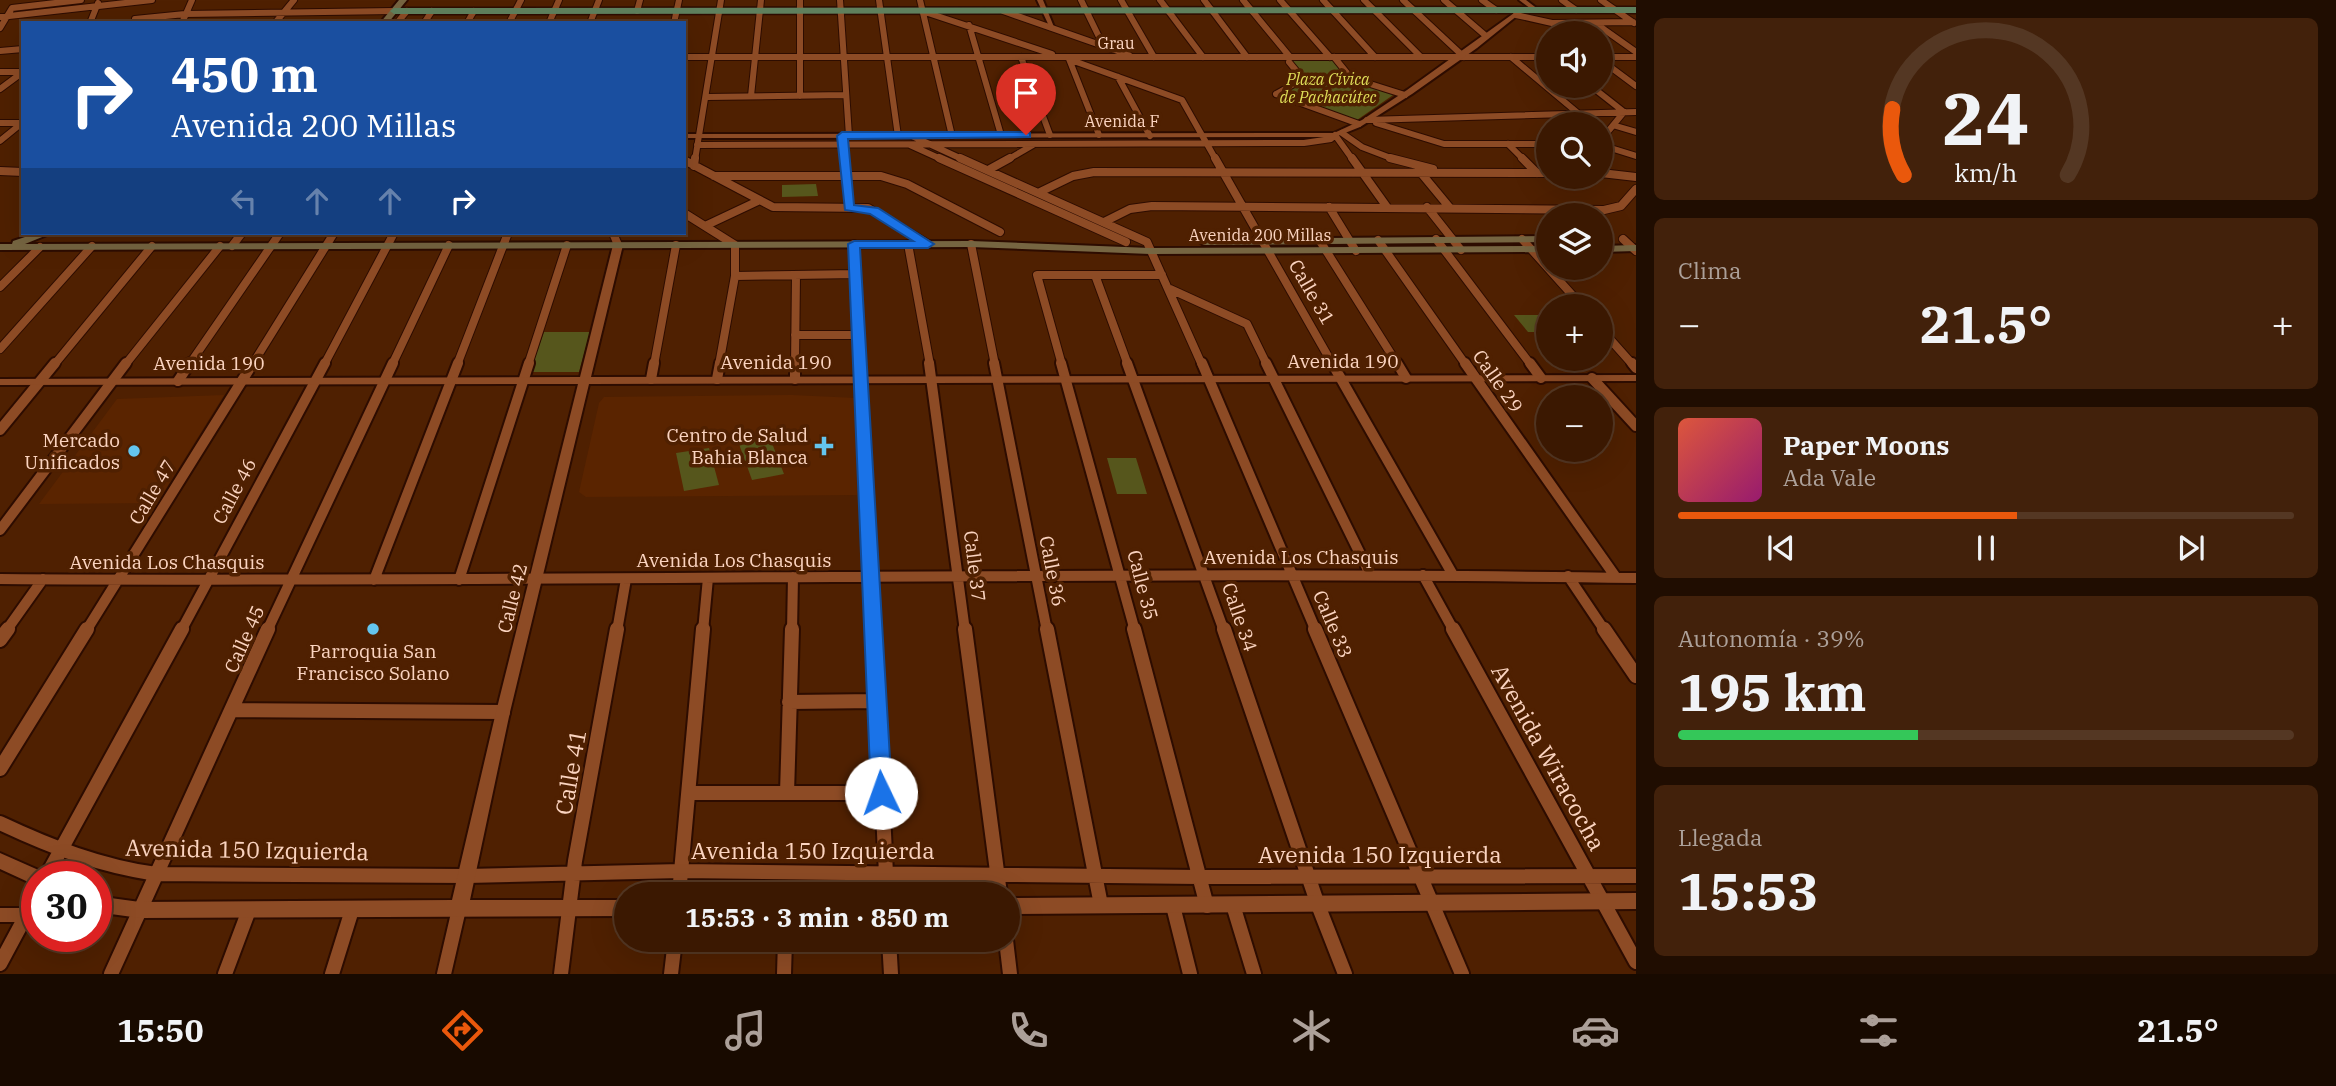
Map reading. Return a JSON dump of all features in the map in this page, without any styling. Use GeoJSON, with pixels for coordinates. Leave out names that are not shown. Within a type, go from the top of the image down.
{"type":"FeatureCollection","features":[{"type":"Feature","properties":{"kind":"main road"},"geometry":{"type":"LineString","coordinates":[[386,21],[403,0]]}},
{"type":"Feature","properties":{"kind":"main road"},"geometry":{"type":"LineString","coordinates":[[407,11],[414,0]]}},
{"type":"Feature","properties":{"kind":"main road"},"geometry":{"type":"LineString","coordinates":[[394,11],[1636,10]]}},
{"type":"Feature","properties":{"kind":"main road"},"geometry":{"type":"LineString","coordinates":[[2,247],[41,235]]}},
{"type":"Feature","properties":{"kind":"main road","name":"Avenida 200 Millas"},"geometry":{"type":"LineString","coordinates":[[1324,246],[1350,240],[1536,239]]}},
{"type":"Feature","properties":{"kind":"main road"},"geometry":{"type":"LineString","coordinates":[[1613,239],[1623,239],[1635,247]]}},
{"type":"Feature","properties":{"kind":"main road","name":"Avenida 200 Millas"},"geometry":{"type":"LineString","coordinates":[[971,244],[1126,242],[1148,246]]}},
{"type":"Feature","properties":{"kind":"main road","name":"Avenida 200 Millas"},"geometry":{"type":"LineString","coordinates":[[2,247],[971,244],[1324,246],[1356,251],[1536,249]]}},
{"type":"Feature","properties":{"kind":"main road"},"geometry":{"type":"LineString","coordinates":[[1613,248],[1635,247]]}},
{"type":"Feature","properties":{"kind":"street"},"geometry":{"type":"LineString","coordinates":[[17,8],[23,0]]}},
{"type":"Feature","properties":{"kind":"street"},"geometry":{"type":"LineString","coordinates":[[0,28],[3,17],[12,8],[81,0]]}},
{"type":"Feature","properties":{"kind":"street"},"geometry":{"type":"LineString","coordinates":[[3,17],[98,3],[152,0]]}},
{"type":"Feature","properties":{"kind":"street"},"geometry":{"type":"LineString","coordinates":[[183,21],[192,0]]}},
{"type":"Feature","properties":{"kind":"street"},"geometry":{"type":"LineString","coordinates":[[277,21],[294,0]]}},
{"type":"Feature","properties":{"kind":"street"},"geometry":{"type":"LineString","coordinates":[[510,21],[521,0]]}},
{"type":"Feature","properties":{"kind":"street"},"geometry":{"type":"LineString","coordinates":[[550,21],[559,0]]}},
{"type":"Feature","properties":{"kind":"street"},"geometry":{"type":"LineString","coordinates":[[591,21],[598,0]]}},
{"type":"Feature","properties":{"kind":"street"},"geometry":{"type":"LineString","coordinates":[[637,10],[640,0]]}},
{"type":"Feature","properties":{"kind":"street"},"geometry":{"type":"LineString","coordinates":[[674,21],[679,0]]}},
{"type":"Feature","properties":{"kind":"street"},"geometry":{"type":"LineString","coordinates":[[694,166],[721,0]]}},
{"type":"Feature","properties":{"kind":"street"},"geometry":{"type":"LineString","coordinates":[[751,96],[761,0]]}},
{"type":"Feature","properties":{"kind":"street"},"geometry":{"type":"LineString","coordinates":[[800,0],[800,96]]}},
{"type":"Feature","properties":{"kind":"street"},"geometry":{"type":"LineString","coordinates":[[841,0],[845,174],[849,207]]}},
{"type":"Feature","properties":{"kind":"street"},"geometry":{"type":"LineString","coordinates":[[879,0],[898,136]]}},
{"type":"Feature","properties":{"kind":"street"},"geometry":{"type":"LineString","coordinates":[[920,0],[951,136]]}},
{"type":"Feature","properties":{"kind":"street"},"geometry":{"type":"LineString","coordinates":[[1040,0],[1052,26]]}},
{"type":"Feature","properties":{"kind":"street"},"geometry":{"type":"LineString","coordinates":[[1081,0],[1102,44]]}},
{"type":"Feature","properties":{"kind":"street"},"geometry":{"type":"LineString","coordinates":[[1121,0],[1154,57]]}},
{"type":"Feature","properties":{"kind":"street"},"geometry":{"type":"LineString","coordinates":[[1160,0],[1203,57]]}},
{"type":"Feature","properties":{"kind":"street"},"geometry":{"type":"LineString","coordinates":[[1204,0],[1247,57]]}},
{"type":"Feature","properties":{"kind":"street"},"geometry":{"type":"LineString","coordinates":[[1243,0],[1303,79],[1276,96],[1439,143],[1536,144]]}},
{"type":"Feature","properties":{"kind":"street"},"geometry":{"type":"LineString","coordinates":[[1280,0],[1351,78],[1405,95]]}},
{"type":"Feature","properties":{"kind":"street"},"geometry":{"type":"LineString","coordinates":[[1323,0],[1375,57]]}},
{"type":"Feature","properties":{"kind":"street"},"geometry":{"type":"LineString","coordinates":[[1364,0],[1421,57]]}},
{"type":"Feature","properties":{"kind":"street"},"geometry":{"type":"LineString","coordinates":[[1403,0],[1464,57]]}},
{"type":"Feature","properties":{"kind":"street"},"geometry":{"type":"LineString","coordinates":[[1444,0],[1486,36]]}},
{"type":"Feature","properties":{"kind":"street"},"geometry":{"type":"LineString","coordinates":[[1482,0],[1496,10]]}},
{"type":"Feature","properties":{"kind":"street"},"geometry":{"type":"LineString","coordinates":[[1522,0],[1536,10]]}},
{"type":"Feature","properties":{"kind":"street"},"geometry":{"type":"LineString","coordinates":[[1562,0],[1576,10]]}},
{"type":"Feature","properties":{"kind":"street"},"geometry":{"type":"LineString","coordinates":[[1601,0],[1634,23]]}},
{"type":"Feature","properties":{"kind":"street"},"geometry":{"type":"LineString","coordinates":[[138,2],[134,21],[185,14],[394,11]]}},
{"type":"Feature","properties":{"kind":"street"},"geometry":{"type":"LineString","coordinates":[[91,21],[98,3]]}},
{"type":"Feature","properties":{"kind":"street"},"geometry":{"type":"LineString","coordinates":[[922,10],[1118,77],[1150,136]]}},
{"type":"Feature","properties":{"kind":"street"},"geometry":{"type":"LineString","coordinates":[[1003,10],[1135,57]]}},
{"type":"Feature","properties":{"kind":"street"},"geometry":{"type":"LineString","coordinates":[[399,21],[407,11]]}},
{"type":"Feature","properties":{"kind":"street"},"geometry":{"type":"LineString","coordinates":[[425,21],[432,11]]}},
{"type":"Feature","properties":{"kind":"street"},"geometry":{"type":"LineString","coordinates":[[468,21],[474,11]]}},
{"type":"Feature","properties":{"kind":"street"},"geometry":{"type":"LineString","coordinates":[[45,21],[49,12]]}},
{"type":"Feature","properties":{"kind":"street"},"geometry":{"type":"LineString","coordinates":[[1518,12],[1546,21]]}},
{"type":"Feature","properties":{"kind":"street","name":"Avenida F"},"geometry":{"type":"LineString","coordinates":[[686,136],[898,136],[910,140],[1002,135],[1205,139],[1339,134],[1363,122],[1464,57],[1518,12]]}},
{"type":"Feature","properties":{"kind":"street"},"geometry":{"type":"LineString","coordinates":[[1613,23],[1634,23]]}},
{"type":"Feature","properties":{"kind":"street"},"geometry":{"type":"LineString","coordinates":[[969,25],[1002,135]]}},
{"type":"Feature","properties":{"kind":"street"},"geometry":{"type":"LineString","coordinates":[[1613,37],[1636,54]]}},
{"type":"Feature","properties":{"kind":"street"},"geometry":{"type":"LineString","coordinates":[[0,51],[21,49]]}},
{"type":"Feature","properties":{"kind":"street"},"geometry":{"type":"LineString","coordinates":[[1613,57],[1636,54]]}},
{"type":"Feature","properties":{"kind":"street","name":"Grau"},"geometry":{"type":"LineString","coordinates":[[686,57],[1247,57],[1289,60],[1332,57],[1536,57]]}},
{"type":"Feature","properties":{"kind":"street"},"geometry":{"type":"LineString","coordinates":[[1021,57],[1051,135]]}},
{"type":"Feature","properties":{"kind":"street"},"geometry":{"type":"LineString","coordinates":[[1511,57],[1576,112]]}},
{"type":"Feature","properties":{"kind":"street"},"geometry":{"type":"LineString","coordinates":[[1066,58],[1099,135]]}},
{"type":"Feature","properties":{"kind":"street"},"geometry":{"type":"LineString","coordinates":[[1613,68],[1636,86]]}},
{"type":"Feature","properties":{"kind":"street"},"geometry":{"type":"LineString","coordinates":[[0,72],[21,72]]}},
{"type":"Feature","properties":{"kind":"street"},"geometry":{"type":"LineString","coordinates":[[0,89],[21,73]]}},
{"type":"Feature","properties":{"kind":"street","name":"Calle 31"},"geometry":{"type":"LineString","coordinates":[[1118,77],[1182,100],[1226,172],[1243,207],[1453,575]]}},
{"type":"Feature","properties":{"kind":"street"},"geometry":{"type":"LineString","coordinates":[[707,97],[845,95]]}},
{"type":"Feature","properties":{"kind":"street"},"geometry":{"type":"LineString","coordinates":[[1606,98],[1624,112]]}},
{"type":"Feature","properties":{"kind":"street"},"geometry":{"type":"LineString","coordinates":[[1613,112],[1636,112]]}},
{"type":"Feature","properties":{"kind":"street"},"geometry":{"type":"LineString","coordinates":[[1613,129],[1624,112]]}},
{"type":"Feature","properties":{"kind":"street"},"geometry":{"type":"LineString","coordinates":[[1363,122],[1536,116]]}},
{"type":"Feature","properties":{"kind":"street"},"geometry":{"type":"LineString","coordinates":[[13,123],[21,117]]}},
{"type":"Feature","properties":{"kind":"street"},"geometry":{"type":"LineString","coordinates":[[0,123],[21,122]]}},
{"type":"Feature","properties":{"kind":"street"},"geometry":{"type":"LineString","coordinates":[[0,141],[21,123]]}},
{"type":"Feature","properties":{"kind":"street"},"geometry":{"type":"LineString","coordinates":[[1616,126],[1636,132]]}},
{"type":"Feature","properties":{"kind":"street"},"geometry":{"type":"LineString","coordinates":[[1339,134],[1360,173],[1387,207]]}},
{"type":"Feature","properties":{"kind":"street"},"geometry":{"type":"LineString","coordinates":[[1339,134],[1378,153],[1448,173]]}},
{"type":"Feature","properties":{"kind":"street"},"geometry":{"type":"LineString","coordinates":[[697,145],[845,138],[910,140],[930,144],[1041,192],[1148,246]]}},
{"type":"Feature","properties":{"kind":"street"},"geometry":{"type":"LineString","coordinates":[[930,144],[1205,139]]}},
{"type":"Feature","properties":{"kind":"street"},"geometry":{"type":"LineString","coordinates":[[910,140],[1126,242]]}},
{"type":"Feature","properties":{"kind":"street"},"geometry":{"type":"LineString","coordinates":[[990,169],[1036,144]]}},
{"type":"Feature","properties":{"kind":"street"},"geometry":{"type":"LineString","coordinates":[[1508,144],[1536,172]]}},
{"type":"Feature","properties":{"kind":"street"},"geometry":{"type":"LineString","coordinates":[[1613,147],[1636,156]]}},
{"type":"Feature","properties":{"kind":"street"},"geometry":{"type":"LineString","coordinates":[[686,161],[758,201],[782,208],[849,207],[874,211],[928,244]]}},
{"type":"Feature","properties":{"kind":"street"},"geometry":{"type":"LineString","coordinates":[[0,171],[18,172]]}},
{"type":"Feature","properties":{"kind":"street"},"geometry":{"type":"LineString","coordinates":[[1041,192],[1073,176],[1094,172],[1536,173]]}},
{"type":"Feature","properties":{"kind":"street"},"geometry":{"type":"LineString","coordinates":[[1422,173],[1450,208]]}},
{"type":"Feature","properties":{"kind":"street"},"geometry":{"type":"LineString","coordinates":[[1613,174],[1636,177]]}},
{"type":"Feature","properties":{"kind":"street"},"geometry":{"type":"LineString","coordinates":[[714,176],[881,176],[897,180],[1000,232]]}},
{"type":"Feature","properties":{"kind":"street"},"geometry":{"type":"LineString","coordinates":[[1104,222],[1139,207],[1604,210],[1621,206],[1636,189]]}},
{"type":"Feature","properties":{"kind":"street"},"geometry":{"type":"LineString","coordinates":[[707,225],[758,201]]}},
{"type":"Feature","properties":{"kind":"street"},"geometry":{"type":"LineString","coordinates":[[1329,207],[1356,251]]}},
{"type":"Feature","properties":{"kind":"street"},"geometry":{"type":"LineString","coordinates":[[1427,207],[1461,250]]}},
{"type":"Feature","properties":{"kind":"street"},"geometry":{"type":"LineString","coordinates":[[686,214],[707,225],[734,245],[735,276],[717,379]]}},
{"type":"Feature","properties":{"kind":"street"},"geometry":{"type":"LineString","coordinates":[[232,246],[240,235]]}},
{"type":"Feature","properties":{"kind":"street"},"geometry":{"type":"LineString","coordinates":[[178,381],[279,235]]}},
{"type":"Feature","properties":{"kind":"street","name":"Calle 47"},"geometry":{"type":"LineString","coordinates":[[0,769],[333,235]]}},
{"type":"Feature","properties":{"kind":"street","name":"Calle 46"},"geometry":{"type":"LineString","coordinates":[[55,861],[393,235]]}},
{"type":"Feature","properties":{"kind":"street"},"geometry":{"type":"LineString","coordinates":[[374,580],[507,235]]}},
{"type":"Feature","properties":{"kind":"street"},"geometry":{"type":"LineString","coordinates":[[614,235],[618,245]]}},
{"type":"Feature","properties":{"kind":"street"},"geometry":{"type":"LineString","coordinates":[[1436,239],[1541,378]]}},
{"type":"Feature","properties":{"kind":"street"},"geometry":{"type":"LineString","coordinates":[[1522,239],[1570,294]]}},
{"type":"Feature","properties":{"kind":"street","name":"Calle 29"},"geometry":{"type":"LineString","coordinates":[[1378,240],[1615,576]]}},
{"type":"Feature","properties":{"kind":"street"},"geometry":{"type":"LineString","coordinates":[[854,244],[886,882]]}},
{"type":"Feature","properties":{"kind":"street","name":"Calle 37"},"geometry":{"type":"LineString","coordinates":[[908,244],[932,379],[998,882]]}},
{"type":"Feature","properties":{"kind":"street","name":"Calle 36"},"geometry":{"type":"LineString","coordinates":[[971,244],[1101,905]]}},
{"type":"Feature","properties":{"kind":"street","name":"Calle 45"},"geometry":{"type":"LineString","coordinates":[[111,974],[290,581],[449,245]]}},
{"type":"Feature","properties":{"kind":"street"},"geometry":{"type":"LineString","coordinates":[[459,580],[567,245]]}},
{"type":"Feature","properties":{"kind":"street","name":"Calle 42"},"geometry":{"type":"LineString","coordinates":[[444,974],[503,712],[618,245]]}},
{"type":"Feature","properties":{"kind":"street"},"geometry":{"type":"LineString","coordinates":[[651,379],[676,245]]}},
{"type":"Feature","properties":{"kind":"street"},"geometry":{"type":"LineString","coordinates":[[0,349],[92,246]]}},
{"type":"Feature","properties":{"kind":"street"},"geometry":{"type":"LineString","coordinates":[[0,430],[152,246]]}},
{"type":"Feature","properties":{"kind":"street"},"geometry":{"type":"LineString","coordinates":[[0,530],[111,381],[220,246]]}},
{"type":"Feature","properties":{"kind":"street","name":"Calle 33"},"geometry":{"type":"LineString","coordinates":[[1148,246],[1170,289],[1462,974]]}},
{"type":"Feature","properties":{"kind":"street"},"geometry":{"type":"LineString","coordinates":[[1324,246],[1406,378]]}},
{"type":"Feature","properties":{"kind":"street"},"geometry":{"type":"LineString","coordinates":[[0,287],[40,247]]}},
{"type":"Feature","properties":{"kind":"street"},"geometry":{"type":"LineString","coordinates":[[735,276],[856,274]]}},
{"type":"Feature","properties":{"kind":"street"},"geometry":{"type":"LineString","coordinates":[[795,379],[796,275]]}},
{"type":"Feature","properties":{"kind":"street","name":"Calle 35"},"geometry":{"type":"LineString","coordinates":[[1095,275],[1037,275],[1120,575],[1207,906]]}},
{"type":"Feature","properties":{"kind":"street"},"geometry":{"type":"LineString","coordinates":[[1095,275],[1162,275]]}},
{"type":"Feature","properties":{"kind":"street","name":"Calle 34"},"geometry":{"type":"LineString","coordinates":[[1095,275],[1205,574],[1307,875],[1345,974]]}},
{"type":"Feature","properties":{"kind":"street"},"geometry":{"type":"LineString","coordinates":[[1170,289],[1244,321],[1370,574]]}},
{"type":"Feature","properties":{"kind":"street"},"geometry":{"type":"LineString","coordinates":[[795,335],[859,335]]}},
{"type":"Feature","properties":{"kind":"street"},"geometry":{"type":"LineString","coordinates":[[1613,342],[1636,368]]}},
{"type":"Feature","properties":{"kind":"street"},"geometry":{"type":"LineString","coordinates":[[1592,378],[1636,426]]}},
{"type":"Feature","properties":{"kind":"street","name":"Avenida 190"},"geometry":{"type":"LineString","coordinates":[[0,382],[1636,378]]}},
{"type":"Feature","properties":{"kind":"street","name":"Avenida Los Chasquis"},"geometry":{"type":"LineString","coordinates":[[0,579],[210,578],[290,581],[1291,573],[1636,578]]}},
{"type":"Feature","properties":{"kind":"street","name":"Avenida Wiracocha"},"geometry":{"type":"LineString","coordinates":[[1423,575],[1636,962]]}},
{"type":"Feature","properties":{"kind":"street"},"geometry":{"type":"LineString","coordinates":[[1568,576],[1636,676]]}},
{"type":"Feature","properties":{"kind":"street"},"geometry":{"type":"LineString","coordinates":[[787,793],[793,577]]}},
{"type":"Feature","properties":{"kind":"street"},"geometry":{"type":"LineString","coordinates":[[680,882],[708,578]]}},
{"type":"Feature","properties":{"kind":"street"},"geometry":{"type":"LineString","coordinates":[[0,640],[43,579]]}},
{"type":"Feature","properties":{"kind":"street","name":"Calle 41"},"geometry":{"type":"LineString","coordinates":[[561,974],[574,874],[625,579]]}},
{"type":"Feature","properties":{"kind":"street"},"geometry":{"type":"LineString","coordinates":[[789,702],[877,701]]}},
{"type":"Feature","properties":{"kind":"street"},"geometry":{"type":"LineString","coordinates":[[231,710],[503,712]]}},
{"type":"Feature","properties":{"kind":"street"},"geometry":{"type":"LineString","coordinates":[[689,793],[881,793]]}},
{"type":"Feature","properties":{"kind":"street","name":"Avenida 150 Izquierda"},"geometry":{"type":"LineString","coordinates":[[0,823],[60,852],[117,870],[156,874],[467,876],[681,871],[1199,877],[1636,876]]}},
{"type":"Feature","properties":{"kind":"street"},"geometry":{"type":"LineString","coordinates":[[0,861],[21,871]]}},
{"type":"Feature","properties":{"kind":"street"},"geometry":{"type":"LineString","coordinates":[[1020,906],[1432,905],[1636,901]]}},
{"type":"Feature","properties":{"kind":"street"},"geometry":{"type":"LineString","coordinates":[[1233,905],[1254,974]]}},
{"type":"Feature","properties":{"kind":"street"},"geometry":{"type":"LineString","coordinates":[[112,906],[140,910],[614,908]]}},
{"type":"Feature","properties":{"kind":"street"},"geometry":{"type":"LineString","coordinates":[[1173,906],[1190,974]]}},
{"type":"Feature","properties":{"kind":"street"},"geometry":{"type":"LineString","coordinates":[[225,974],[249,910]]}},
{"type":"Feature","properties":{"kind":"street"},"geometry":{"type":"LineString","coordinates":[[332,974],[352,910]]}},
{"type":"Feature","properties":{"kind":"street"},"geometry":{"type":"LineString","coordinates":[[0,915],[21,915]]}},
{"type":"Feature","properties":{"kind":"street"},"geometry":{"type":"LineString","coordinates":[[0,964],[21,926]]}},
{"type":"Feature","properties":{"kind":"street"},"geometry":{"type":"LineString","coordinates":[[671,974],[673,952]]}},
{"type":"Feature","properties":{"kind":"street"},"geometry":{"type":"LineString","coordinates":[[784,974],[785,952]]}},
{"type":"Feature","properties":{"kind":"street"},"geometry":{"type":"LineString","coordinates":[[890,952],[891,974]]}},
{"type":"Feature","properties":{"kind":"street"},"geometry":{"type":"LineString","coordinates":[[1007,952],[1010,974]]}},
{"type":"Feature","properties":{"kind":"shaded area"},"geometry":{"type":"Polygon","coordinates":[[[924,0],[1035,0],[1039,8],[926,7],[924,0]]]}},
{"type":"Feature","properties":{"kind":"shaded area","name":"Mercado Unificados"},"geometry":{"type":"Polygon","coordinates":[[[224,395],[157,503],[39,504],[117,399],[224,395]]]}},
{"type":"Feature","properties":{"kind":"shaded area"},"geometry":{"type":"Polygon","coordinates":[[[792,395],[856,398],[857,495],[586,497],[579,492],[599,403],[604,397],[792,395]]]}},
{"type":"Feature","properties":{"kind":"green space","name":"Plaza Cívica de Pachacútec"},"geometry":{"type":"Polygon","coordinates":[[[1290,58],[1332,58],[1350,79],[1396,93],[1357,120],[1280,95],[1306,78],[1290,58]]]}},
{"type":"Feature","properties":{"kind":"green space"},"geometry":{"type":"Polygon","coordinates":[[[816,184],[818,196],[782,197],[782,185],[816,184]]]}},
{"type":"Feature","properties":{"kind":"green space"},"geometry":{"type":"Polygon","coordinates":[[[1514,315],[1536,315],[1536,332],[1528,332],[1514,315]]]}},
{"type":"Feature","properties":{"kind":"green space"},"geometry":{"type":"Polygon","coordinates":[[[544,332],[590,332],[579,372],[530,372],[544,332]]]}},
{"type":"Feature","properties":{"kind":"green space"},"geometry":{"type":"Polygon","coordinates":[[[770,438],[784,474],[752,480],[739,444],[770,438]]]}},
{"type":"Feature","properties":{"kind":"green space"},"geometry":{"type":"Polygon","coordinates":[[[709,448],[719,485],[684,491],[676,453],[709,448]]]}},
{"type":"Feature","properties":{"kind":"green space"},"geometry":{"type":"Polygon","coordinates":[[[1107,458],[1136,458],[1147,494],[1117,494],[1107,458]]]}},
{"type":"Feature","properties":{"kind":"place","name":"Centro de Salud Bahia Blanca"},"geometry":{"type":"Point","coordinates":[824,446]}},
{"type":"Feature","properties":{"kind":"place","name":"Mercado Unificados"},"geometry":{"type":"Point","coordinates":[134,451]}},
{"type":"Feature","properties":{"kind":"place","name":"Parroquia San Francisco Solano"},"geometry":{"type":"Point","coordinates":[373,629]}},
{"type":"Feature","properties":{"kind":"route"},"geometry":{"type":"LineString","coordinates":[[881,793],[854,244],[928,244],[868,208],[849,207],[842,136],[1026,135]]}}]}
